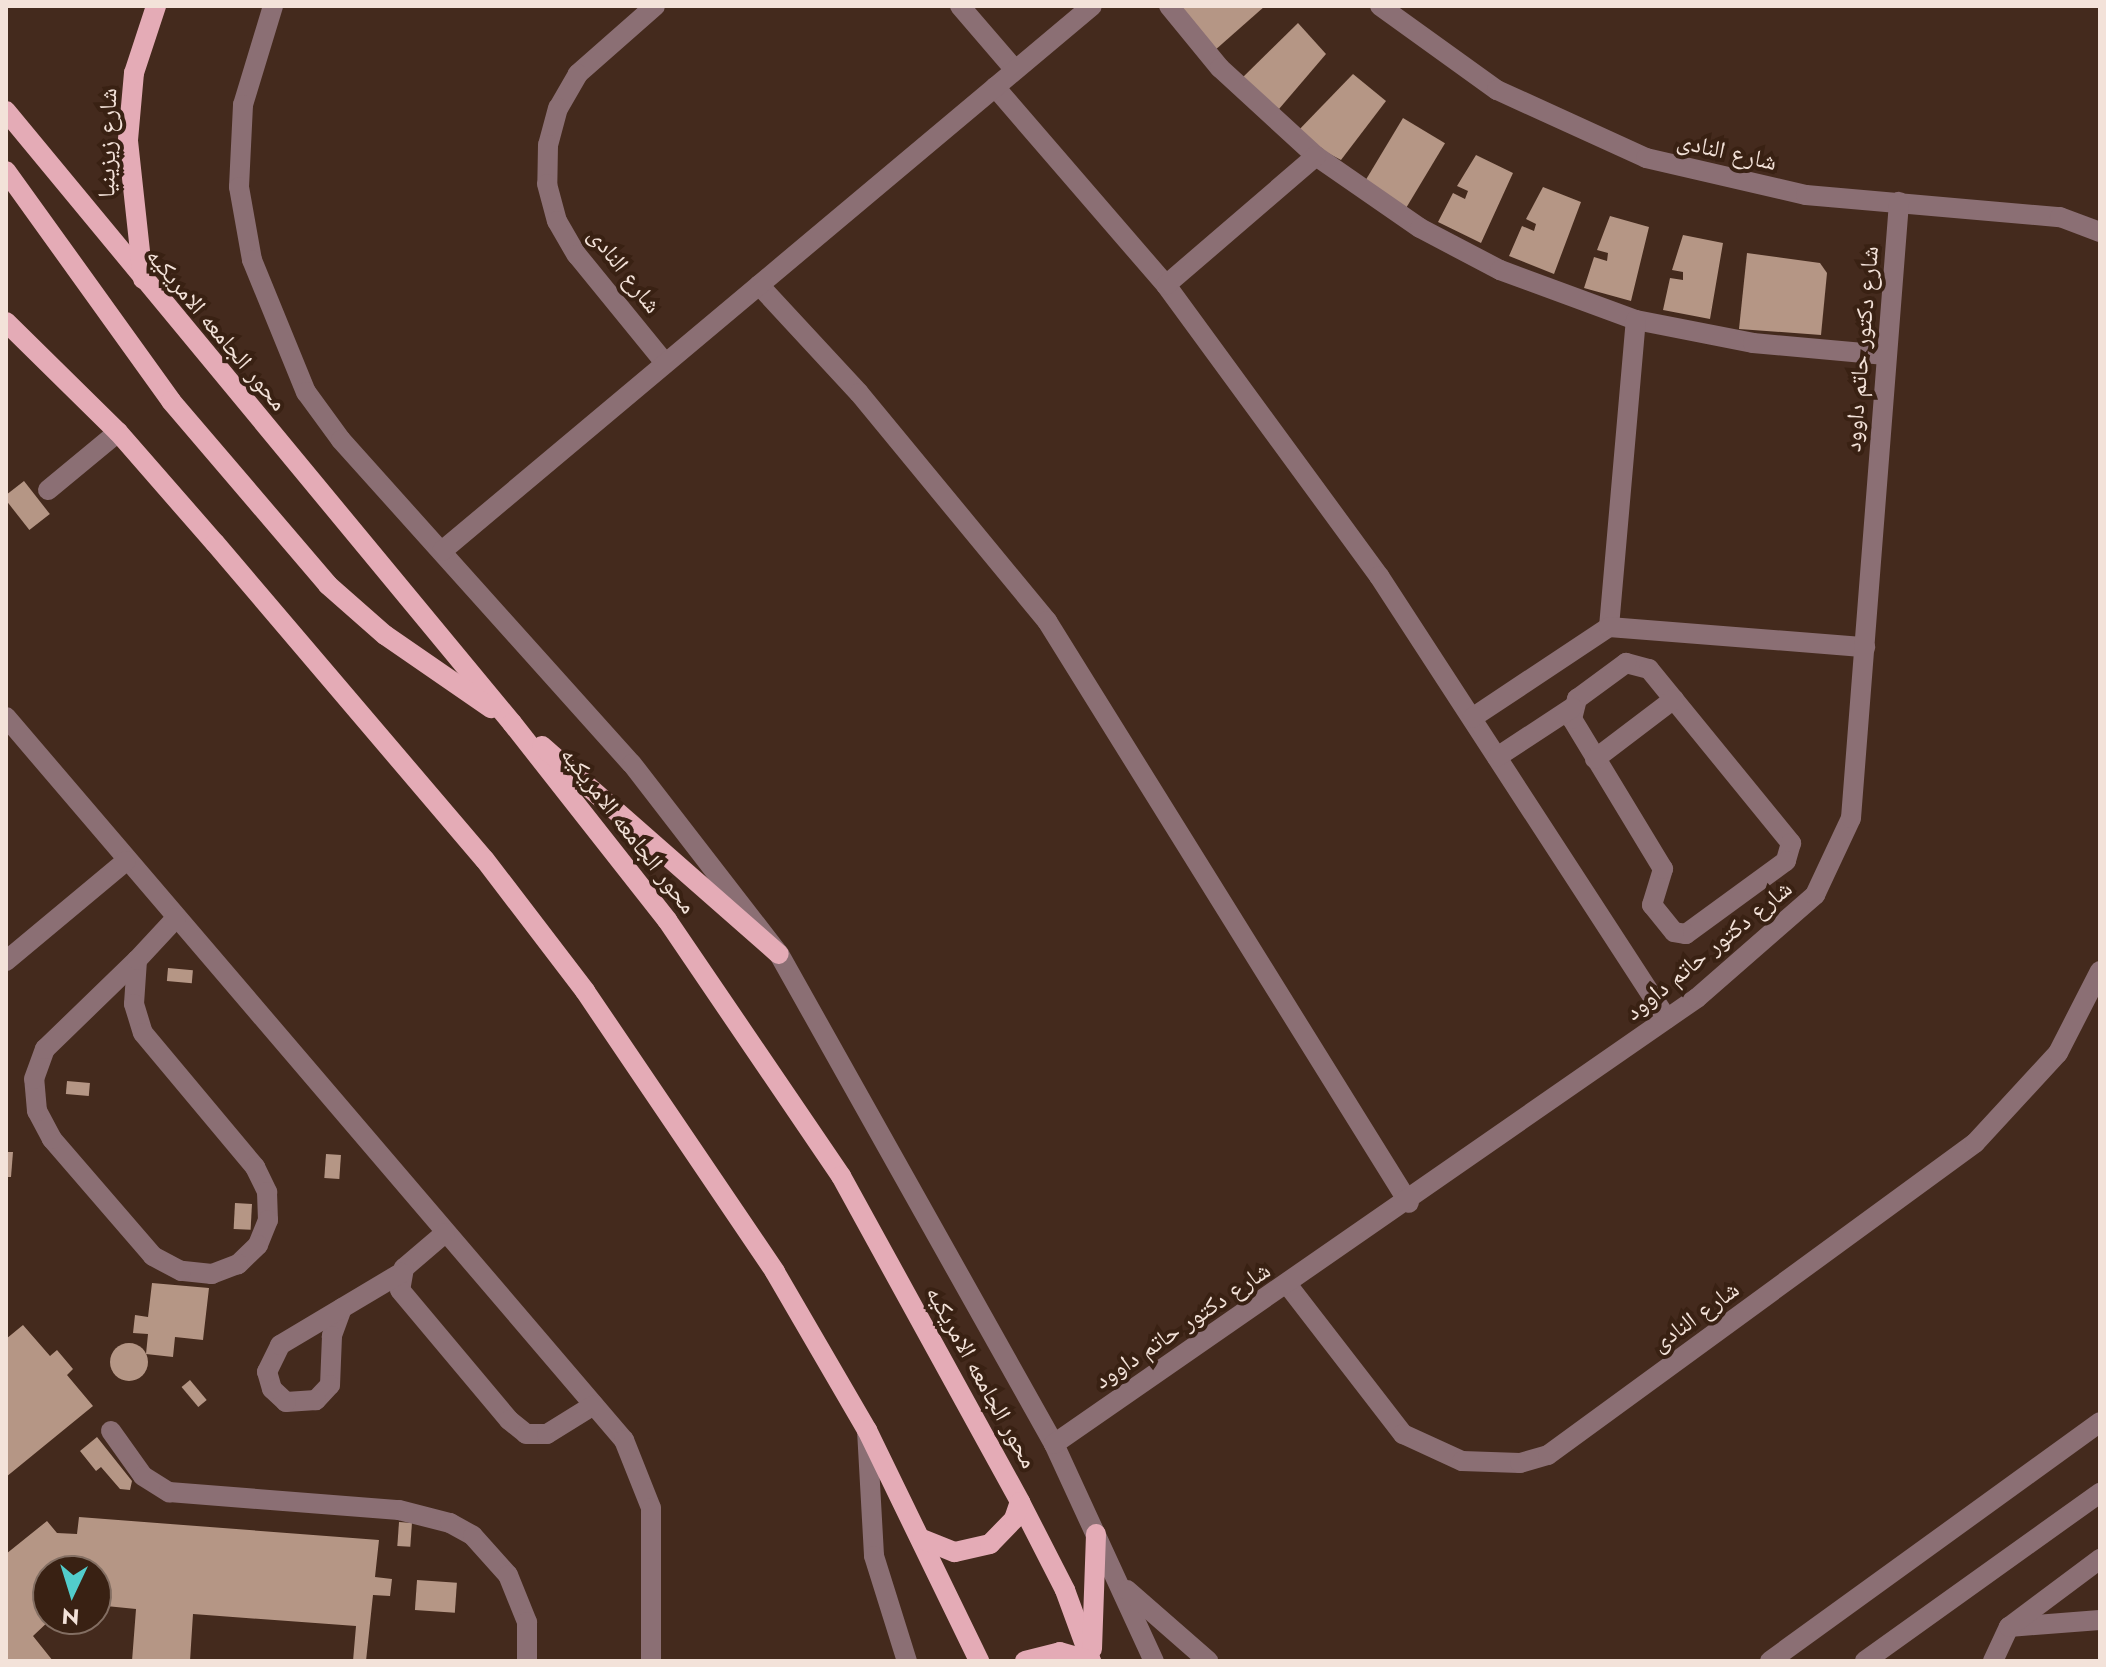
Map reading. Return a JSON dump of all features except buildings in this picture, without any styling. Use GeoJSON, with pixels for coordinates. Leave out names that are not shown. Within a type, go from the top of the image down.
{"type":"FeatureCollection","features":[{"type":"Feature","properties":{"kind":"main road","name":"شارع زيزينيا"},"geometry":{"type":"LineString","coordinates":[[144,283],[128,140],[134,73],[156,6]]}},
{"type":"Feature","properties":{"kind":"main road","name":"محور الجامعه الامريكيه"},"geometry":{"type":"LineString","coordinates":[[6,111],[144,283],[512,723],[667,920],[841,1176],[1020,1502],[1065,1590],[1091,1661]]}},
{"type":"Feature","properties":{"kind":"main road"},"geometry":{"type":"LineString","coordinates":[[6,171],[171,401],[328,585],[385,635],[512,723],[779,954]]}},
{"type":"Feature","properties":{"kind":"main road"},"geometry":{"type":"LineString","coordinates":[[6,322],[36,347],[118,432],[378,731],[585,991],[759,1247],[867,1430],[979,1661]]}},
{"type":"Feature","properties":{"kind":"main road"},"geometry":{"type":"LineString","coordinates":[[922,1539],[955,1552],[990,1544],[1009,1526],[1020,1502]]}},
{"type":"Feature","properties":{"kind":"main road"},"geometry":{"type":"LineString","coordinates":[[1025,1661],[1060,1652],[1091,1661],[1096,1534]]}},
{"type":"Feature","properties":{"kind":"street"},"geometry":{"type":"LineString","coordinates":[[273,6],[243,105],[239,187],[252,260],[306,392],[442,551],[632,764],[779,954],[1054,1444],[1154,1661]]}},
{"type":"Feature","properties":{"kind":"street","name":"شارع النادى"},"geometry":{"type":"LineString","coordinates":[[655,6],[578,74],[551,133],[547,184],[557,221],[577,255],[665,363]]}},
{"type":"Feature","properties":{"kind":"street"},"geometry":{"type":"LineString","coordinates":[[960,6],[1015,70]]}},
{"type":"Feature","properties":{"kind":"street"},"geometry":{"type":"LineString","coordinates":[[442,551],[1092,6]]}},
{"type":"Feature","properties":{"kind":"street"},"geometry":{"type":"LineString","coordinates":[[1169,6],[1220,68],[1316,156],[1420,228],[1500,270],[1636,320],[1753,343],[1885,355]]}},
{"type":"Feature","properties":{"kind":"street","name":"شارع النادى"},"geometry":{"type":"LineString","coordinates":[[1380,6],[1497,90],[1646,158],[1806,195],[2060,217],[2100,232]]}},
{"type":"Feature","properties":{"kind":"street"},"geometry":{"type":"LineString","coordinates":[[995,87],[1166,285],[1379,576],[1667,1019]]}},
{"type":"Feature","properties":{"kind":"street"},"geometry":{"type":"LineString","coordinates":[[1166,285],[1316,156]]}},
{"type":"Feature","properties":{"kind":"street","name":"شارع دكتور حاتم داوود"},"geometry":{"type":"LineString","coordinates":[[1054,1444],[1409,1203],[1667,1019],[1785,927],[1837,858],[1851,818],[1899,202]]}},
{"type":"Feature","properties":{"kind":"street"},"geometry":{"type":"LineString","coordinates":[[759,285],[898,438],[1047,621],[1409,1203]]}},
{"type":"Feature","properties":{"kind":"street"},"geometry":{"type":"LineString","coordinates":[[1609,627],[1636,320]]}},
{"type":"Feature","properties":{"kind":"street"},"geometry":{"type":"LineString","coordinates":[[6,341],[36,347]]}},
{"type":"Feature","properties":{"kind":"street"},"geometry":{"type":"LineString","coordinates":[[48,490],[118,432]]}},
{"type":"Feature","properties":{"kind":"street"},"geometry":{"type":"LineString","coordinates":[[1472,718],[1609,627],[1865,647]]}},
{"type":"Feature","properties":{"kind":"street"},"geometry":{"type":"LineString","coordinates":[[1497,757],[1572,708],[1626,663],[1649,669],[1791,843],[1786,861],[1686,934],[1674,932],[1652,905],[1663,869],[1595,759],[1572,708]]}},
{"type":"Feature","properties":{"kind":"street"},"geometry":{"type":"LineString","coordinates":[[1595,759],[1674,699]]}},
{"type":"Feature","properties":{"kind":"street"},"geometry":{"type":"LineString","coordinates":[[6,717],[33,753],[629,1448],[647,1490],[651,1661]]}},
{"type":"Feature","properties":{"kind":"street"},"geometry":{"type":"LineString","coordinates":[[6,731],[33,753]]}},
{"type":"Feature","properties":{"kind":"street"},"geometry":{"type":"LineString","coordinates":[[6,961],[126,861]]}},
{"type":"Feature","properties":{"kind":"street"},"geometry":{"type":"LineString","coordinates":[[137,960],[134,1004],[143,1033],[255,1167],[267,1192],[268,1220],[258,1245],[238,1264],[212,1274],[181,1271],[153,1256],[52,1139],[37,1111],[34,1079],[45,1049],[176,918]]}},
{"type":"Feature","properties":{"kind":"street","name":"شارع النادى"},"geometry":{"type":"LineString","coordinates":[[1287,1284],[1403,1434],[1462,1461],[1520,1463],[1548,1455],[1975,1143],[2058,1053],[2100,971]]}},
{"type":"Feature","properties":{"kind":"street"},"geometry":{"type":"LineString","coordinates":[[342,1308],[332,1336],[330,1385],[316,1400],[286,1402],[268,1381],[273,1353],[342,1308],[401,1273],[445,1233]]}},
{"type":"Feature","properties":{"kind":"street"},"geometry":{"type":"LineString","coordinates":[[401,1273],[403,1297],[516,1429],[547,1434],[594,1405]]}},
{"type":"Feature","properties":{"kind":"street"},"geometry":{"type":"LineString","coordinates":[[1770,1661],[2100,1422]]}},
{"type":"Feature","properties":{"kind":"street"},"geometry":{"type":"LineString","coordinates":[[867,1430],[874,1556],[907,1661]]}},
{"type":"Feature","properties":{"kind":"street"},"geometry":{"type":"LineString","coordinates":[[111,1431],[143,1476],[169,1492],[399,1510],[450,1523],[473,1536],[508,1575],[527,1622],[527,1661]]}},
{"type":"Feature","properties":{"kind":"street"},"geometry":{"type":"LineString","coordinates":[[1865,1661],[2100,1493]]}},
{"type":"Feature","properties":{"kind":"street"},"geometry":{"type":"LineString","coordinates":[[1993,1661],[2009,1627],[2100,1559]]}},
{"type":"Feature","properties":{"kind":"street"},"geometry":{"type":"LineString","coordinates":[[1119,1583],[1208,1661]]}},
{"type":"Feature","properties":{"kind":"street"},"geometry":{"type":"LineString","coordinates":[[2009,1627],[2100,1620]]}}]}
